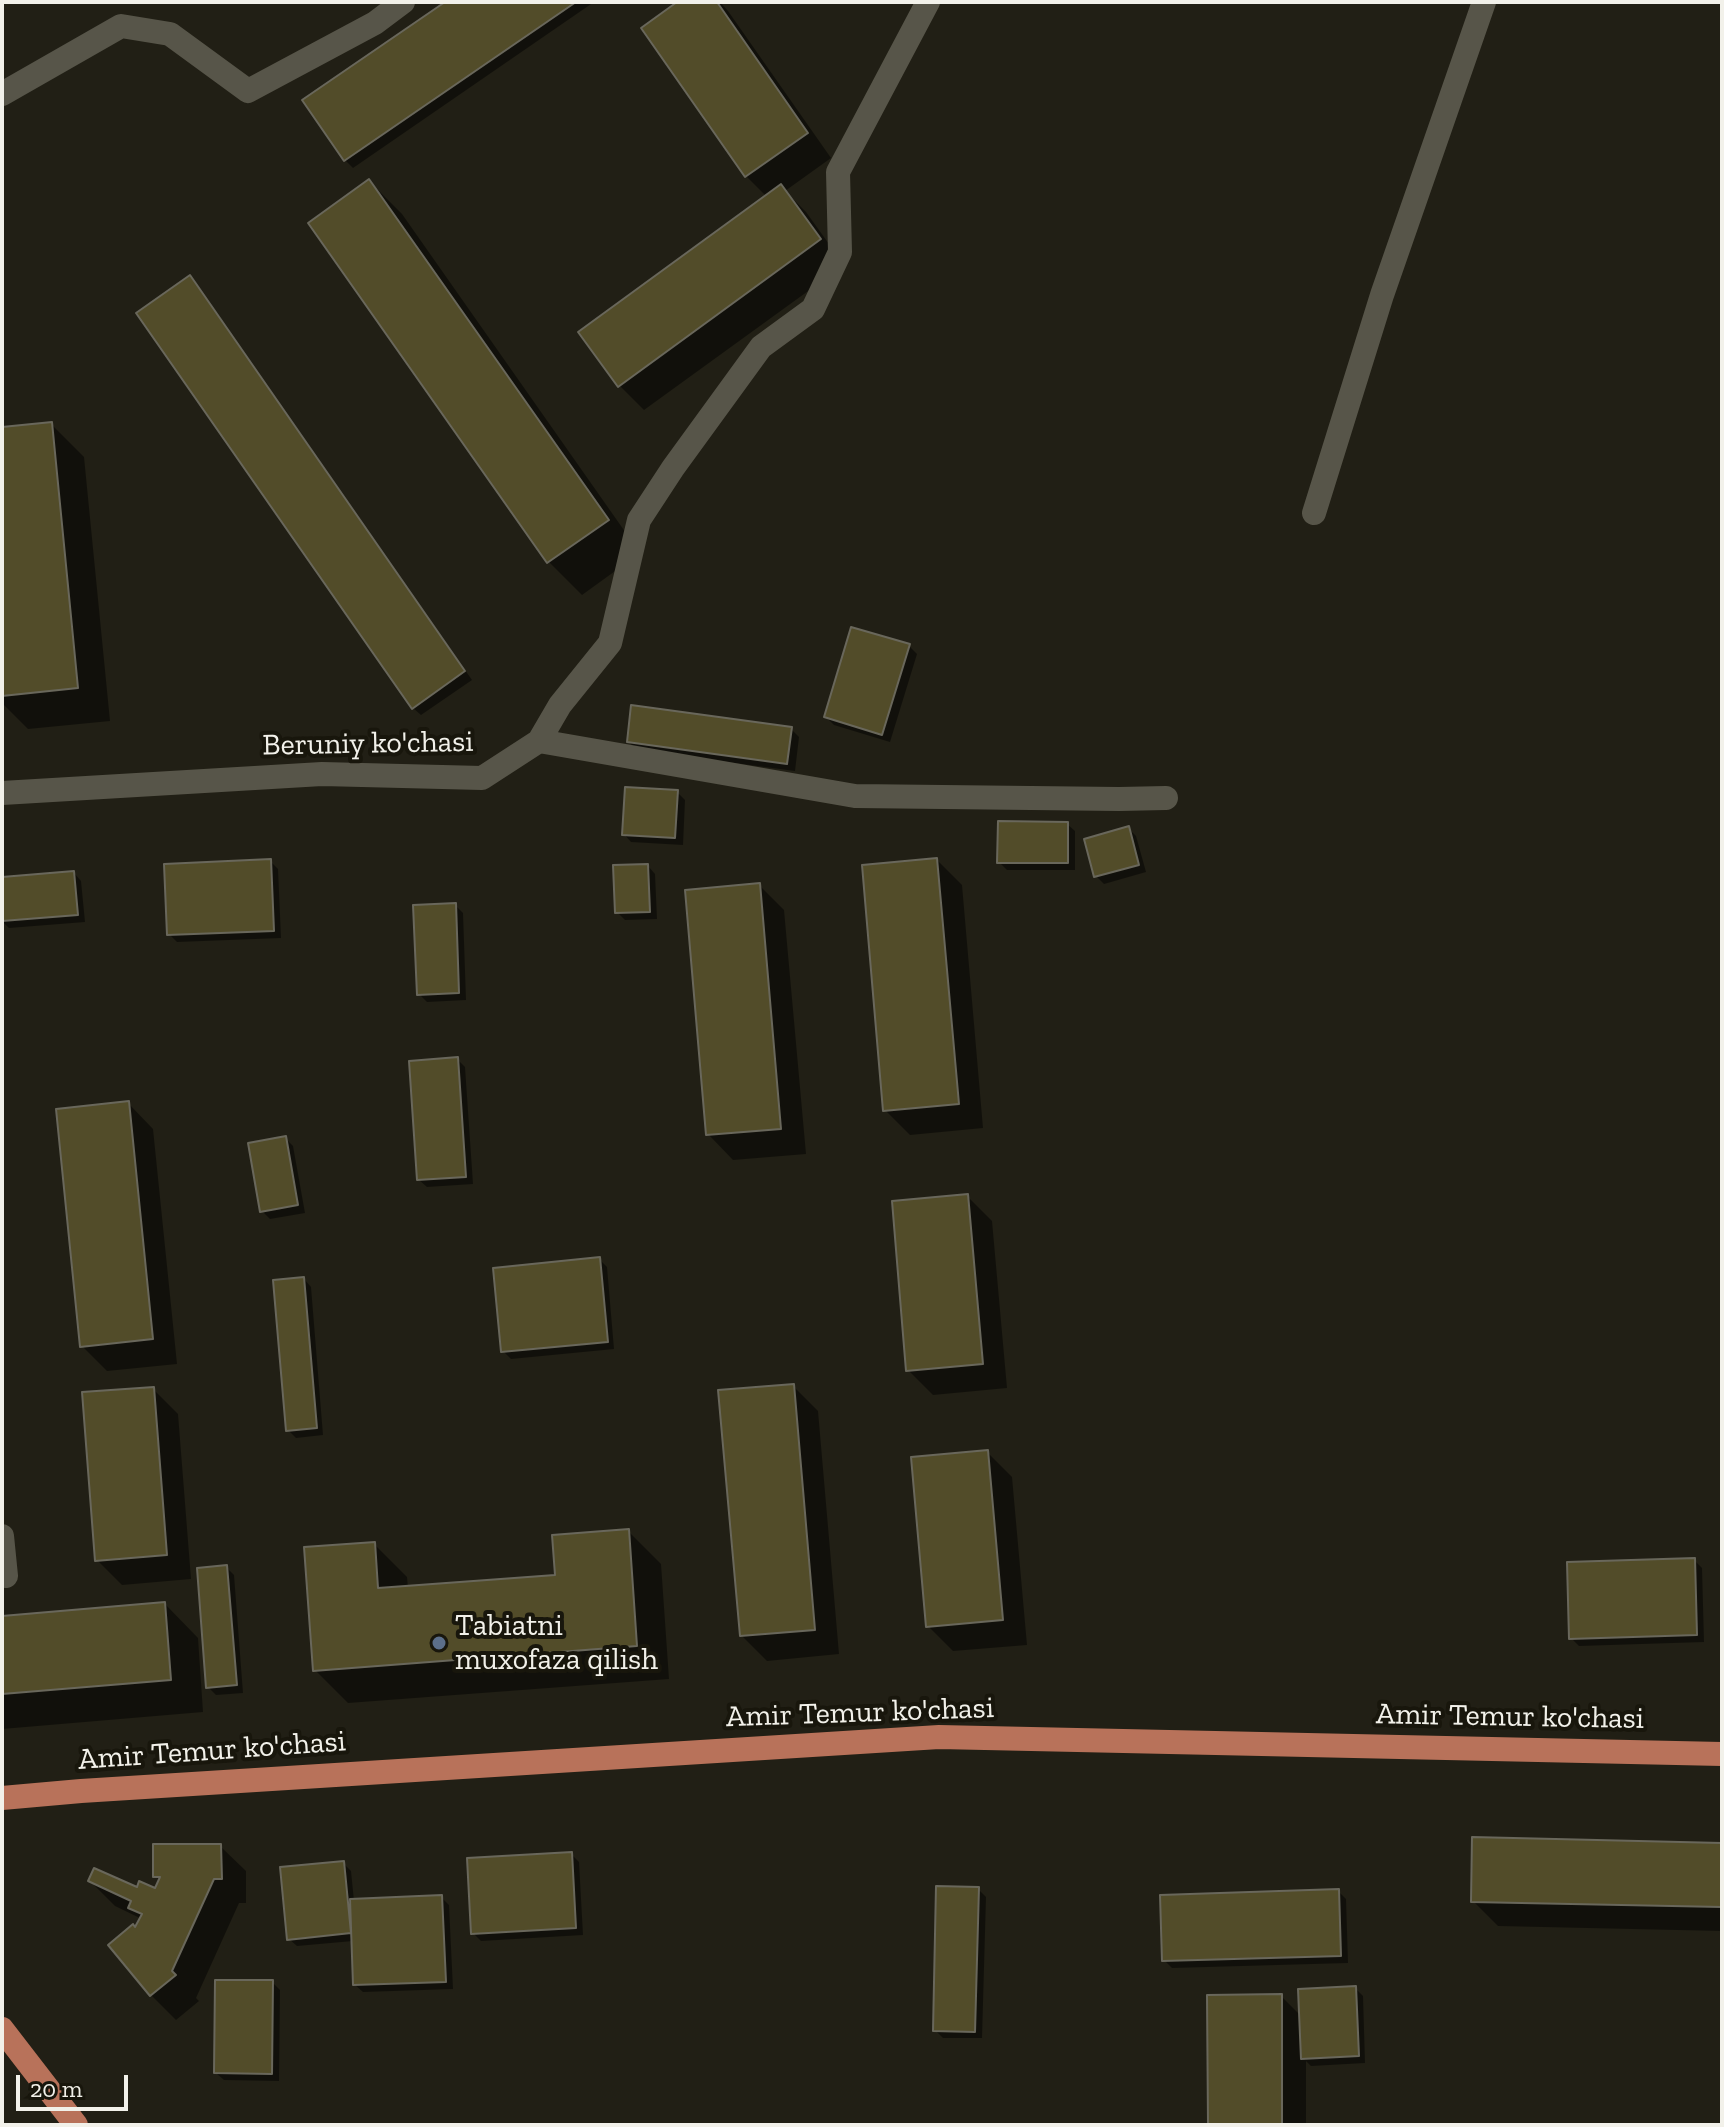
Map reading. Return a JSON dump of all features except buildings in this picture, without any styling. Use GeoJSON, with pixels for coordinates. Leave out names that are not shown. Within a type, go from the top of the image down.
{"type":"FeatureCollection","features":[{"type":"Feature","properties":{"kind":"main road","name":"Amir Temur ko'chasi"},"geometry":{"type":"LineString","coordinates":[[2,1798],[939,1737],[1722,1754]]}},
{"type":"Feature","properties":{"kind":"main road"},"geometry":{"type":"LineString","coordinates":[[2,2029],[76,2125]]}},
{"type":"Feature","properties":{"kind":"street"},"geometry":{"type":"LineString","coordinates":[[2,94],[121,26],[170,34],[248,91],[375,23],[403,2]]}},
{"type":"Feature","properties":{"kind":"street","name":"Beruniy ko'chasi"},"geometry":{"type":"LineString","coordinates":[[2,793],[322,774],[482,778],[539,741],[560,705],[610,643],[639,520],[761,347],[813,309],[840,252],[838,172],[928,2]]}},
{"type":"Feature","properties":{"kind":"street"},"geometry":{"type":"LineString","coordinates":[[1314,513],[1382,295],[1484,2]]}},
{"type":"Feature","properties":{"kind":"street"},"geometry":{"type":"LineString","coordinates":[[539,741],[855,796],[1166,798]]}},
{"type":"Feature","properties":{"kind":"street"},"geometry":{"type":"LineString","coordinates":[[2,1536],[6,1576]]}},
{"type":"Feature","properties":{"kind":"place","name":"Tabiatni muxofaza qilish"},"geometry":{"type":"Point","coordinates":[439,1643]}}]}
